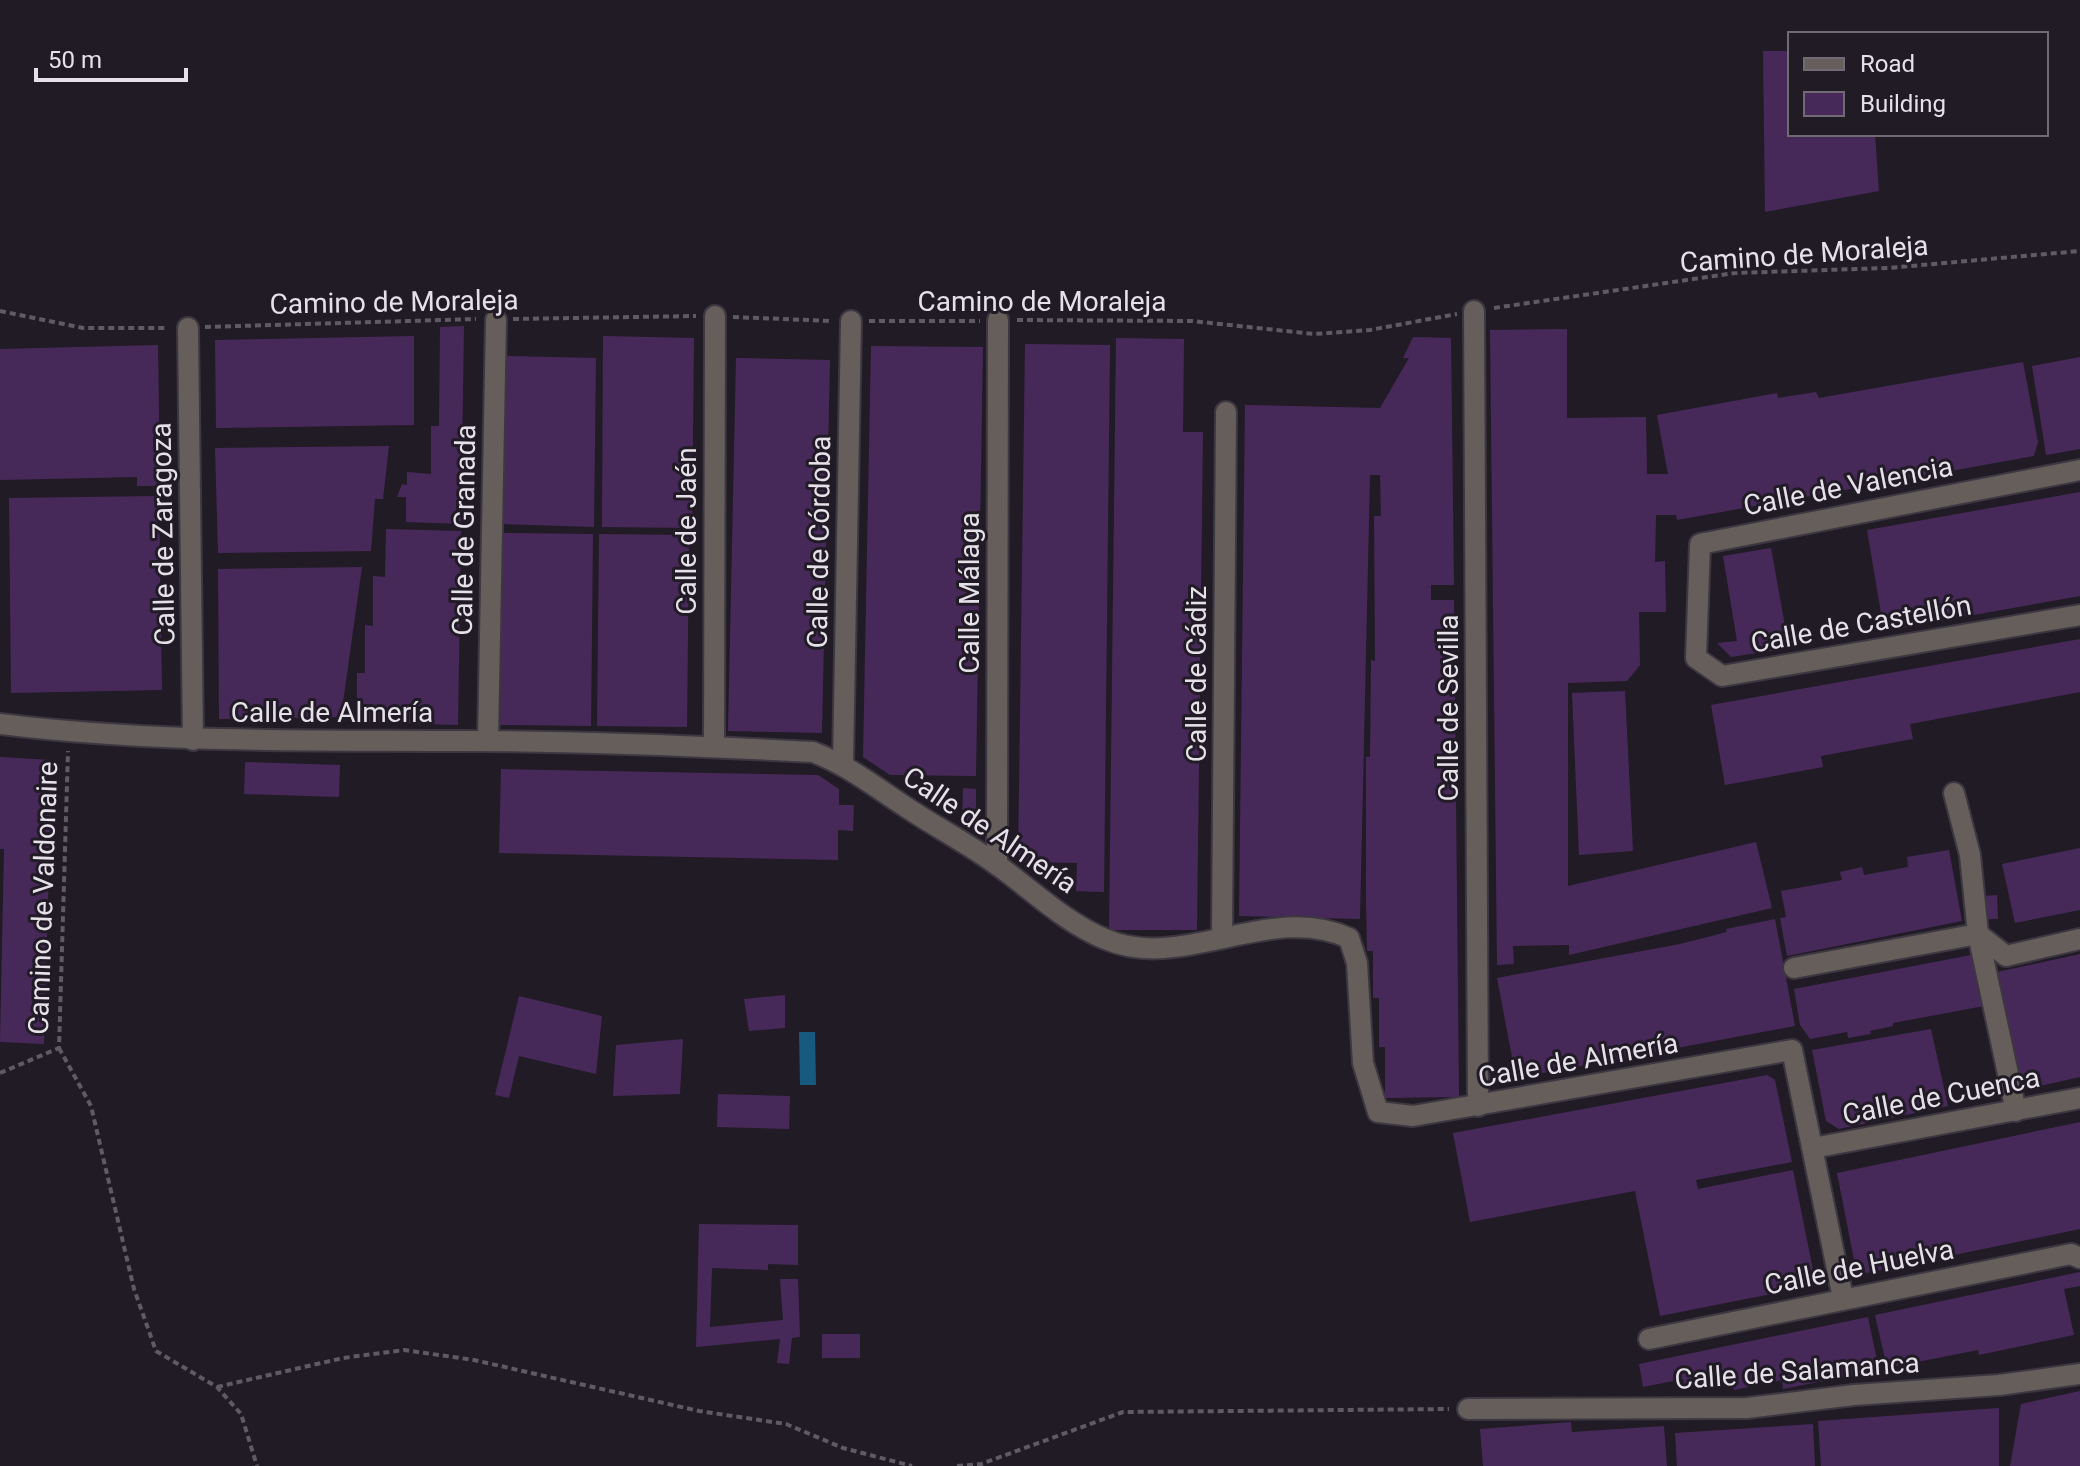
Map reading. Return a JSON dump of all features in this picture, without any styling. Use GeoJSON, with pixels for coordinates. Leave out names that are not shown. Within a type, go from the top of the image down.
{"type":"FeatureCollection","features":[{"type":"Feature","properties":{"kind":"street","name":"Calle de Sevilla"},"geometry":{"type":"LineString","coordinates":[[1474,311],[1478,1106]]}},
{"type":"Feature","properties":{"kind":"street","name":"Calle de Jaén"},"geometry":{"type":"LineString","coordinates":[[714,747],[715,316]]}},
{"type":"Feature","properties":{"kind":"street","name":"Calle de Granada"},"geometry":{"type":"LineString","coordinates":[[488,741],[496,320]]}},
{"type":"Feature","properties":{"kind":"street","name":"Calle Málaga"},"geometry":{"type":"LineString","coordinates":[[997,865],[998,320]]}},
{"type":"Feature","properties":{"kind":"street","name":"Calle de Córdoba"},"geometry":{"type":"LineString","coordinates":[[843,764],[851,321]]}},
{"type":"Feature","properties":{"kind":"street","name":"Calle de Zaragoza"},"geometry":{"type":"LineString","coordinates":[[188,328],[193,740]]}},
{"type":"Feature","properties":{"kind":"street","name":"Calle de Cádiz"},"geometry":{"type":"LineString","coordinates":[[1222,936],[1226,412]]}},
{"type":"Feature","properties":{"kind":"street","name":"Calle de Valencia"},"geometry":{"type":"LineString","coordinates":[[1697,618],[1700,544],[2080,470]]}},
{"type":"Feature","properties":{"kind":"street","name":"Calle de Castellón"},"geometry":{"type":"LineString","coordinates":[[1697,618],[1696,658],[1722,676],[2080,615]]}},
{"type":"Feature","properties":{"kind":"street","name":"Calle de Almería"},"geometry":{"type":"LineString","coordinates":[[0,724],[68,733],[193,740],[488,741],[813,752],[843,764],[1105,940],[1149,951],[1222,936],[1305,926],[1331,929],[1349,938],[1357,963],[1363,1063],[1378,1112],[1413,1116],[1792,1050]]}},
{"type":"Feature","properties":{"kind":"street"},"geometry":{"type":"LineString","coordinates":[[1954,793],[1970,855],[1978,934],[2016,1111]]}},
{"type":"Feature","properties":{"kind":"street"},"geometry":{"type":"LineString","coordinates":[[1794,968],[1978,934],[2006,956],[2080,939]]}},
{"type":"Feature","properties":{"kind":"street","name":"Calle de Cuenca"},"geometry":{"type":"LineString","coordinates":[[1792,1050],[1843,1298]]}},
{"type":"Feature","properties":{"kind":"street","name":"Calle de Cuenca"},"geometry":{"type":"LineString","coordinates":[[1813,1148],[2080,1098]]}},
{"type":"Feature","properties":{"kind":"street","name":"Calle de Huelva"},"geometry":{"type":"LineString","coordinates":[[1649,1339],[2071,1254],[2080,1258]]}},
{"type":"Feature","properties":{"kind":"street","name":"Calle de Salamanca"},"geometry":{"type":"LineString","coordinates":[[1468,1409],[1747,1408],[1854,1395],[1999,1385],[2080,1374]]}},
{"type":"Feature","properties":{"kind":"path","name":"Camino de Moraleja"},"geometry":{"type":"LineString","coordinates":[[0,311],[83,328],[188,328],[435,318],[496,320],[715,316],[851,321],[1192,321],[1314,334],[1370,330],[1474,311],[1735,273],[1888,268],[2080,251]]}},
{"type":"Feature","properties":{"kind":"path","name":"Camino de Valdonaire"},"geometry":{"type":"LineString","coordinates":[[0,1073],[59,1048],[68,733]]}},
{"type":"Feature","properties":{"kind":"path"},"geometry":{"type":"LineString","coordinates":[[59,1048],[91,1106],[134,1289],[156,1351],[217,1387],[241,1414],[257,1466]]}},
{"type":"Feature","properties":{"kind":"path"},"geometry":{"type":"LineString","coordinates":[[217,1387],[343,1358],[404,1350],[474,1360],[699,1411],[786,1424],[843,1448],[912,1466]]}},
{"type":"Feature","properties":{"kind":"path"},"geometry":{"type":"LineString","coordinates":[[957,1466],[981,1464],[1123,1412],[1468,1409]]}},
{"type":"Feature","properties":{"kind":"water"},"geometry":{"type":"Polygon","coordinates":[[[799,1032],[815,1032],[816,1085],[800,1085],[799,1032]]]}},
{"type":"Feature","properties":{"kind":"building"},"geometry":{"type":"Polygon","coordinates":[[[1763,51],[1788,51],[1788,136],[1875,136],[1879,191],[1765,212],[1763,51]]]}},
{"type":"Feature","properties":{"kind":"building"},"geometry":{"type":"Polygon","coordinates":[[[464,326],[461,524],[406,522],[406,497],[397,497],[402,484],[407,485],[407,472],[431,474],[431,426],[439,426],[440,327],[464,326]]]}},
{"type":"Feature","properties":{"kind":"building"},"geometry":{"type":"Polygon","coordinates":[[[1567,329],[1567,418],[1646,417],[1647,474],[1668,474],[1657,415],[1777,393],[1778,398],[1816,392],[1819,398],[2023,362],[2038,442],[2034,456],[1677,520],[1676,515],[1656,515],[1655,562],[1665,561],[1666,612],[1639,612],[1640,665],[1627,681],[1568,683],[1568,886],[1756,842],[1772,908],[1569,955],[1569,945],[1513,946],[1514,964],[1497,965],[1490,330],[1567,329]]]}},
{"type":"Feature","properties":{"kind":"building"},"geometry":{"type":"Polygon","coordinates":[[[414,336],[414,425],[216,428],[215,340],[414,336]]]}},
{"type":"Feature","properties":{"kind":"building"},"geometry":{"type":"Polygon","coordinates":[[[603,336],[694,338],[692,528],[602,527],[603,336]]]}},
{"type":"Feature","properties":{"kind":"building"},"geometry":{"type":"Polygon","coordinates":[[[1413,337],[1451,338],[1454,585],[1431,585],[1431,600],[1454,600],[1459,1097],[1385,1098],[1385,1047],[1379,1047],[1379,998],[1373,998],[1373,951],[1367,951],[1366,902],[1366,757],[1370,757],[1371,660],[1375,661],[1374,516],[1381,516],[1380,475],[1370,475],[1360,919],[1239,916],[1245,405],[1380,408],[1409,358],[1403,358],[1413,337]]]}},
{"type":"Feature","properties":{"kind":"building"},"geometry":{"type":"Polygon","coordinates":[[[1116,338],[1184,339],[1183,432],[1203,432],[1197,930],[1109,930],[1116,338]]]}},
{"type":"Feature","properties":{"kind":"building"},"geometry":{"type":"Polygon","coordinates":[[[1025,344],[1110,345],[1104,892],[1076,891],[1077,863],[1018,862],[1025,344]]]}},
{"type":"Feature","properties":{"kind":"building"},"geometry":{"type":"Polygon","coordinates":[[[158,345],[160,486],[137,486],[137,477],[0,480],[0,349],[158,345]]]}},
{"type":"Feature","properties":{"kind":"building"},"geometry":{"type":"Polygon","coordinates":[[[871,346],[983,347],[976,776],[890,775],[863,757],[871,346]]]}},
{"type":"Feature","properties":{"kind":"building"},"geometry":{"type":"Polygon","coordinates":[[[506,356],[596,358],[594,527],[503,524],[506,356]]]}},
{"type":"Feature","properties":{"kind":"building"},"geometry":{"type":"Polygon","coordinates":[[[2080,357],[2080,449],[2046,455],[2032,366],[2080,357]]]}},
{"type":"Feature","properties":{"kind":"building"},"geometry":{"type":"Polygon","coordinates":[[[736,358],[830,360],[822,733],[728,731],[736,358]]]}},
{"type":"Feature","properties":{"kind":"building"},"geometry":{"type":"Polygon","coordinates":[[[389,446],[383,499],[375,499],[371,551],[218,553],[215,448],[389,446]]]}},
{"type":"Feature","properties":{"kind":"building"},"geometry":{"type":"Polygon","coordinates":[[[2080,492],[2080,596],[1884,631],[1867,530],[2080,492]]]}},
{"type":"Feature","properties":{"kind":"building"},"geometry":{"type":"Polygon","coordinates":[[[159,496],[162,690],[11,693],[9,498],[159,496]]]}},
{"type":"Feature","properties":{"kind":"building"},"geometry":{"type":"Polygon","coordinates":[[[386,529],[461,531],[458,725],[357,722],[357,673],[365,673],[365,625],[373,626],[373,576],[385,577],[386,529]]]}},
{"type":"Feature","properties":{"kind":"building"},"geometry":{"type":"Polygon","coordinates":[[[503,533],[593,534],[591,726],[500,725],[503,533]]]}},
{"type":"Feature","properties":{"kind":"building"},"geometry":{"type":"Polygon","coordinates":[[[599,534],[689,535],[687,727],[597,726],[599,534]]]}},
{"type":"Feature","properties":{"kind":"building"},"geometry":{"type":"Polygon","coordinates":[[[1771,548],[1789,648],[1731,657],[1717,643],[1737,641],[1723,556],[1771,548]]]}},
{"type":"Feature","properties":{"kind":"building"},"geometry":{"type":"Polygon","coordinates":[[[362,567],[341,717],[219,719],[218,569],[362,567]]]}},
{"type":"Feature","properties":{"kind":"building"},"geometry":{"type":"Polygon","coordinates":[[[2080,639],[2080,692],[1910,724],[1913,739],[1821,756],[1823,767],[1725,785],[1711,705],[2080,639]]]}},
{"type":"Feature","properties":{"kind":"building"},"geometry":{"type":"Polygon","coordinates":[[[1625,691],[1633,851],[1579,855],[1572,693],[1625,691]]]}},
{"type":"Feature","properties":{"kind":"building"},"geometry":{"type":"Polygon","coordinates":[[[0,757],[52,760],[44,1044],[0,1042],[4,849],[0,849],[0,757]]]}},
{"type":"Feature","properties":{"kind":"building"},"geometry":{"type":"Polygon","coordinates":[[[245,762],[340,765],[339,797],[244,794],[245,762]]]}},
{"type":"Feature","properties":{"kind":"building"},"geometry":{"type":"Polygon","coordinates":[[[501,769],[818,775],[839,789],[839,805],[854,805],[853,831],[838,830],[838,860],[499,853],[501,769]]]}},
{"type":"Feature","properties":{"kind":"building"},"geometry":{"type":"Polygon","coordinates":[[[963,788],[976,789],[976,825],[962,825],[963,788]]]}},
{"type":"Feature","properties":{"kind":"building"},"geometry":{"type":"Polygon","coordinates":[[[2080,848],[2080,910],[2015,923],[2002,864],[2080,848]]]}},
{"type":"Feature","properties":{"kind":"building"},"geometry":{"type":"Polygon","coordinates":[[[1949,850],[1962,921],[1787,956],[1780,918],[1786,917],[1781,891],[1842,880],[1840,872],[1862,867],[1864,875],[1908,867],[1907,857],[1949,850]]]}},
{"type":"Feature","properties":{"kind":"building"},"geometry":{"type":"Polygon","coordinates":[[[1997,895],[1998,919],[1984,919],[1983,896],[1997,895]]]}},
{"type":"Feature","properties":{"kind":"building"},"geometry":{"type":"Polygon","coordinates":[[[1775,919],[1795,1026],[1516,1078],[1497,978],[1680,944],[1727,932],[1726,929],[1775,919]]]}},
{"type":"Feature","properties":{"kind":"building"},"geometry":{"type":"Polygon","coordinates":[[[2080,954],[2080,1077],[2022,1090],[1997,972],[2080,954]]]}},
{"type":"Feature","properties":{"kind":"building"},"geometry":{"type":"Polygon","coordinates":[[[1971,955],[1984,1006],[1893,1023],[1893,1026],[1870,1031],[1871,1034],[1848,1038],[1847,1032],[1810,1039],[1800,1025],[1794,989],[1971,955]]]}},
{"type":"Feature","properties":{"kind":"building"},"geometry":{"type":"Polygon","coordinates":[[[785,995],[785,1028],[749,1031],[744,999],[785,995]]]}},
{"type":"Feature","properties":{"kind":"building"},"geometry":{"type":"Polygon","coordinates":[[[519,996],[602,1016],[596,1074],[519,1056],[509,1098],[495,1095],[519,996]]]}},
{"type":"Feature","properties":{"kind":"building"},"geometry":{"type":"Polygon","coordinates":[[[1931,1029],[1948,1106],[1839,1129],[1826,1121],[1812,1050],[1931,1029]]]}},
{"type":"Feature","properties":{"kind":"building"},"geometry":{"type":"Polygon","coordinates":[[[683,1039],[680,1094],[613,1096],[616,1045],[683,1039]]]}},
{"type":"Feature","properties":{"kind":"building"},"geometry":{"type":"Polygon","coordinates":[[[1767,1075],[1775,1080],[1792,1162],[1696,1180],[1698,1189],[1793,1170],[1816,1285],[1660,1316],[1635,1191],[1470,1222],[1453,1133],[1767,1075]]]}},
{"type":"Feature","properties":{"kind":"building"},"geometry":{"type":"Polygon","coordinates":[[[718,1094],[790,1096],[789,1129],[717,1127],[718,1094]]]}},
{"type":"Feature","properties":{"kind":"building"},"geometry":{"type":"Polygon","coordinates":[[[2080,1122],[2080,1229],[1857,1275],[1837,1173],[2080,1122]]]}},
{"type":"Feature","properties":{"kind":"building"},"geometry":{"type":"Polygon","coordinates":[[[699,1224],[798,1225],[798,1265],[768,1264],[768,1270],[712,1268],[710,1327],[783,1320],[780,1279],[798,1279],[800,1337],[792,1338],[789,1364],[777,1363],[780,1339],[696,1347],[699,1224]]]}},
{"type":"Feature","properties":{"kind":"building"},"geometry":{"type":"Polygon","coordinates":[[[2080,1272],[2080,1286],[2064,1289],[2074,1335],[1979,1355],[1978,1350],[1887,1368],[1875,1315],[2080,1272]]]}},
{"type":"Feature","properties":{"kind":"building"},"geometry":{"type":"Polygon","coordinates":[[[1868,1317],[1879,1370],[1783,1389],[1782,1380],[1734,1390],[1732,1379],[1685,1389],[1683,1379],[1643,1387],[1639,1364],[1868,1317]]]}},
{"type":"Feature","properties":{"kind":"building"},"geometry":{"type":"Polygon","coordinates":[[[822,1334],[860,1334],[860,1358],[822,1358],[822,1334]]]}},
{"type":"Feature","properties":{"kind":"building"},"geometry":{"type":"Polygon","coordinates":[[[2080,1391],[2080,1466],[2010,1466],[2021,1404],[2080,1391]]]}},
{"type":"Feature","properties":{"kind":"building"},"geometry":{"type":"Polygon","coordinates":[[[1999,1408],[1999,1466],[1821,1466],[1818,1421],[1999,1408]]]}},
{"type":"Feature","properties":{"kind":"building"},"geometry":{"type":"Polygon","coordinates":[[[1571,1422],[1572,1432],[1664,1426],[1667,1466],[1483,1466],[1480,1429],[1571,1422]]]}},
{"type":"Feature","properties":{"kind":"building"},"geometry":{"type":"Polygon","coordinates":[[[1813,1424],[1815,1466],[1677,1466],[1675,1433],[1813,1424]]]}}]}
